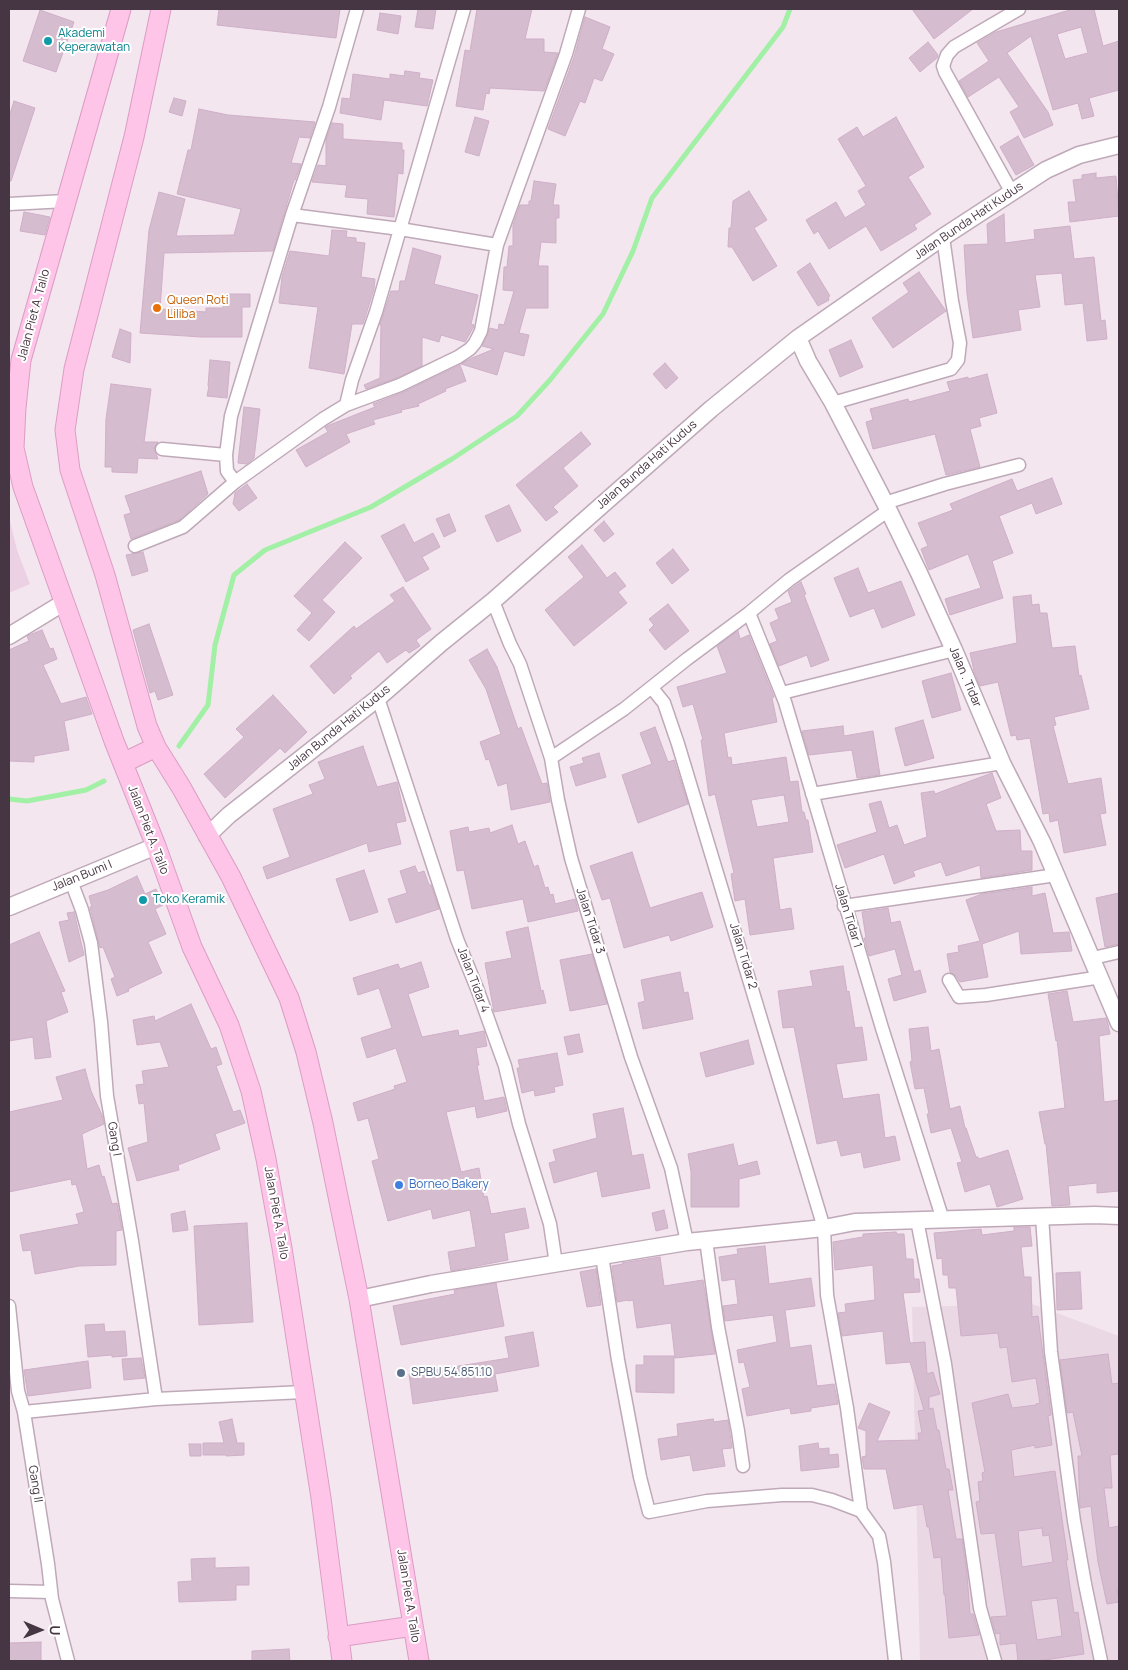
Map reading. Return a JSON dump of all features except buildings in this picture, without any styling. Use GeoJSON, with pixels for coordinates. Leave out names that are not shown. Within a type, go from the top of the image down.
{"type":"FeatureCollection","features":[{"type":"Feature","properties":{"kind":"main road","name":"Jalan Piet A. Tallo"},"geometry":{"type":"LineString","coordinates":[[121,9],[21,360],[14,448],[23,487],[63,603],[122,763],[156,846],[192,947],[228,1025],[251,1091],[279,1230],[321,1498],[342,1661]]}},
{"type":"Feature","properties":{"kind":"main road","name":"Jalan Piet A. Tallo"},"geometry":{"type":"LineString","coordinates":[[161,9],[134,137],[74,369],[65,430],[70,470],[105,574],[147,726],[156,747],[181,787],[231,878],[289,998],[306,1052],[323,1123],[359,1299],[419,1661]]}},
{"type":"Feature","properties":{"kind":"main road"},"geometry":{"type":"LineString","coordinates":[[122,763],[156,747]]}},
{"type":"Feature","properties":{"kind":"main road"},"geometry":{"type":"LineString","coordinates":[[338,1637],[413,1626]]}},
{"type":"Feature","properties":{"kind":"street"},"geometry":{"type":"LineString","coordinates":[[235,482],[227,471],[226,455],[231,416],[292,215],[329,107],[357,9]]}},
{"type":"Feature","properties":{"kind":"street"},"geometry":{"type":"LineString","coordinates":[[346,405],[352,380],[376,312],[464,9]]}},
{"type":"Feature","properties":{"kind":"street"},"geometry":{"type":"LineString","coordinates":[[135,546],[183,528],[235,482],[323,419],[346,405],[400,384],[458,358],[470,349],[481,331],[497,245],[566,54],[579,9]]}},
{"type":"Feature","properties":{"kind":"street"},"geometry":{"type":"LineString","coordinates":[[1011,192],[945,72],[944,66],[947,55],[954,47],[1019,9]]}},
{"type":"Feature","properties":{"kind":"street","name":"Jalan Bunda Hati Kudus"},"geometry":{"type":"LineString","coordinates":[[207,836],[229,815],[378,698],[440,643],[493,601],[711,410],[798,338],[943,237],[1046,170],[1079,155],[1119,145]]}},
{"type":"Feature","properties":{"kind":"street"},"geometry":{"type":"LineString","coordinates":[[9,204],[66,201]]}},
{"type":"Feature","properties":{"kind":"street"},"geometry":{"type":"LineString","coordinates":[[292,215],[400,229],[497,245]]}},
{"type":"Feature","properties":{"kind":"street"},"geometry":{"type":"LineString","coordinates":[[833,403],[951,369],[958,360],[960,342],[943,237]]}},
{"type":"Feature","properties":{"kind":"street","name":"Jalan . Tidar"},"geometry":{"type":"LineString","coordinates":[[798,338],[808,361],[833,403],[887,506],[954,650],[1002,763],[1042,842],[1093,958],[1119,1023]]}},
{"type":"Feature","properties":{"kind":"street"},"geometry":{"type":"LineString","coordinates":[[162,448],[226,455]]}},
{"type":"Feature","properties":{"kind":"street"},"geometry":{"type":"LineString","coordinates":[[551,758],[652,688],[789,580],[887,506],[945,484],[1019,464]]}},
{"type":"Feature","properties":{"kind":"street","name":"Jalan Tidar 3"},"geometry":{"type":"LineString","coordinates":[[493,601],[520,664],[551,758],[558,800],[576,876],[634,1066],[671,1168],[687,1242]]}},
{"type":"Feature","properties":{"kind":"street"},"geometry":{"type":"LineString","coordinates":[[9,636],[63,603]]}},
{"type":"Feature","properties":{"kind":"street","name":"Jalan Tidar 1"},"geometry":{"type":"LineString","coordinates":[[749,613],[782,693],[844,906],[943,1220]]}},
{"type":"Feature","properties":{"kind":"street"},"geometry":{"type":"LineString","coordinates":[[782,693],[954,650]]}},
{"type":"Feature","properties":{"kind":"street","name":"Jalan Tidar 2"},"geometry":{"type":"LineString","coordinates":[[652,688],[664,703],[676,737],[721,888],[743,954],[824,1228],[827,1295],[861,1511]]}},
{"type":"Feature","properties":{"kind":"street","name":"Jalan Tidar 4"},"geometry":{"type":"LineString","coordinates":[[378,698],[457,939],[505,1066],[519,1124],[550,1224],[556,1264]]}},
{"type":"Feature","properties":{"kind":"street"},"geometry":{"type":"LineString","coordinates":[[812,794],[1002,763]]}},
{"type":"Feature","properties":{"kind":"street","name":"Jalan Bumi I"},"geometry":{"type":"LineString","coordinates":[[9,907],[156,846]]}},
{"type":"Feature","properties":{"kind":"street"},"geometry":{"type":"LineString","coordinates":[[844,906],[1056,876]]}},
{"type":"Feature","properties":{"kind":"street","name":"Gang I"},"geometry":{"type":"LineString","coordinates":[[71,881],[82,910],[93,960],[101,1022],[107,1096],[132,1241],[156,1399]]}},
{"type":"Feature","properties":{"kind":"street"},"geometry":{"type":"LineString","coordinates":[[1093,958],[1119,952]]}},
{"type":"Feature","properties":{"kind":"street"},"geometry":{"type":"LineString","coordinates":[[948,980],[959,997],[986,996],[1101,977]]}},
{"type":"Feature","properties":{"kind":"street"},"geometry":{"type":"LineString","coordinates":[[359,1299],[431,1284],[687,1242],[824,1228],[855,1222],[1042,1216],[1119,1216]]}},
{"type":"Feature","properties":{"kind":"street"},"geometry":{"type":"LineString","coordinates":[[1042,1216],[1050,1352],[1074,1522],[1101,1661]]}},
{"type":"Feature","properties":{"kind":"street"},"geometry":{"type":"LineString","coordinates":[[917,1220],[945,1364],[980,1608],[995,1661]]}},
{"type":"Feature","properties":{"kind":"street"},"geometry":{"type":"LineString","coordinates":[[706,1240],[718,1328],[743,1466]]}},
{"type":"Feature","properties":{"kind":"street"},"geometry":{"type":"LineString","coordinates":[[602,1256],[618,1360],[640,1478],[649,1512],[707,1501],[812,1494],[861,1511],[879,1536],[884,1562],[895,1661]]}},
{"type":"Feature","properties":{"kind":"street","name":"Gang II"},"geometry":{"type":"LineString","coordinates":[[9,1306],[13,1390],[24,1412],[51,1592],[68,1661]]}},
{"type":"Feature","properties":{"kind":"street"},"geometry":{"type":"LineString","coordinates":[[24,1412],[156,1399],[304,1392]]}},
{"type":"Feature","properties":{"kind":"street"},"geometry":{"type":"LineString","coordinates":[[9,1591],[51,1592]]}},
{"type":"Feature","properties":{"kind":"shaded area"},"geometry":{"type":"Polygon","coordinates":[[[9,517],[17,550],[30,584],[9,593],[9,517]]]}},
{"type":"Feature","properties":{"kind":"shaded area"},"geometry":{"type":"Polygon","coordinates":[[[1032,1304],[1119,1336],[1119,1661],[920,1661],[912,1307],[1032,1304]]]}},
{"type":"Feature","properties":{"kind":"waterway"},"geometry":{"type":"LineString","coordinates":[[179,746],[208,705],[215,645],[234,575],[265,550],[371,507],[452,459],[517,416],[550,380],[603,314],[633,251],[652,198],[783,27],[790,9]]}},
{"type":"Feature","properties":{"kind":"waterway"},"geometry":{"type":"LineString","coordinates":[[9,799],[27,801],[86,790],[104,781]]}},
{"type":"Feature","properties":{"kind":"place","name":"Akademi Keperawatan"},"geometry":{"type":"Point","coordinates":[48,41]}},
{"type":"Feature","properties":{"kind":"place","name":"Queen Roti Liliba"},"geometry":{"type":"Point","coordinates":[157,308]}},
{"type":"Feature","properties":{"kind":"place","name":"Toko Keramik"},"geometry":{"type":"Point","coordinates":[143,900]}},
{"type":"Feature","properties":{"kind":"place","name":"Borneo Bakery"},"geometry":{"type":"Point","coordinates":[399,1185]}},
{"type":"Feature","properties":{"kind":"place","name":"SPBU 54.851.10"},"geometry":{"type":"Point","coordinates":[401,1373]}}]}
